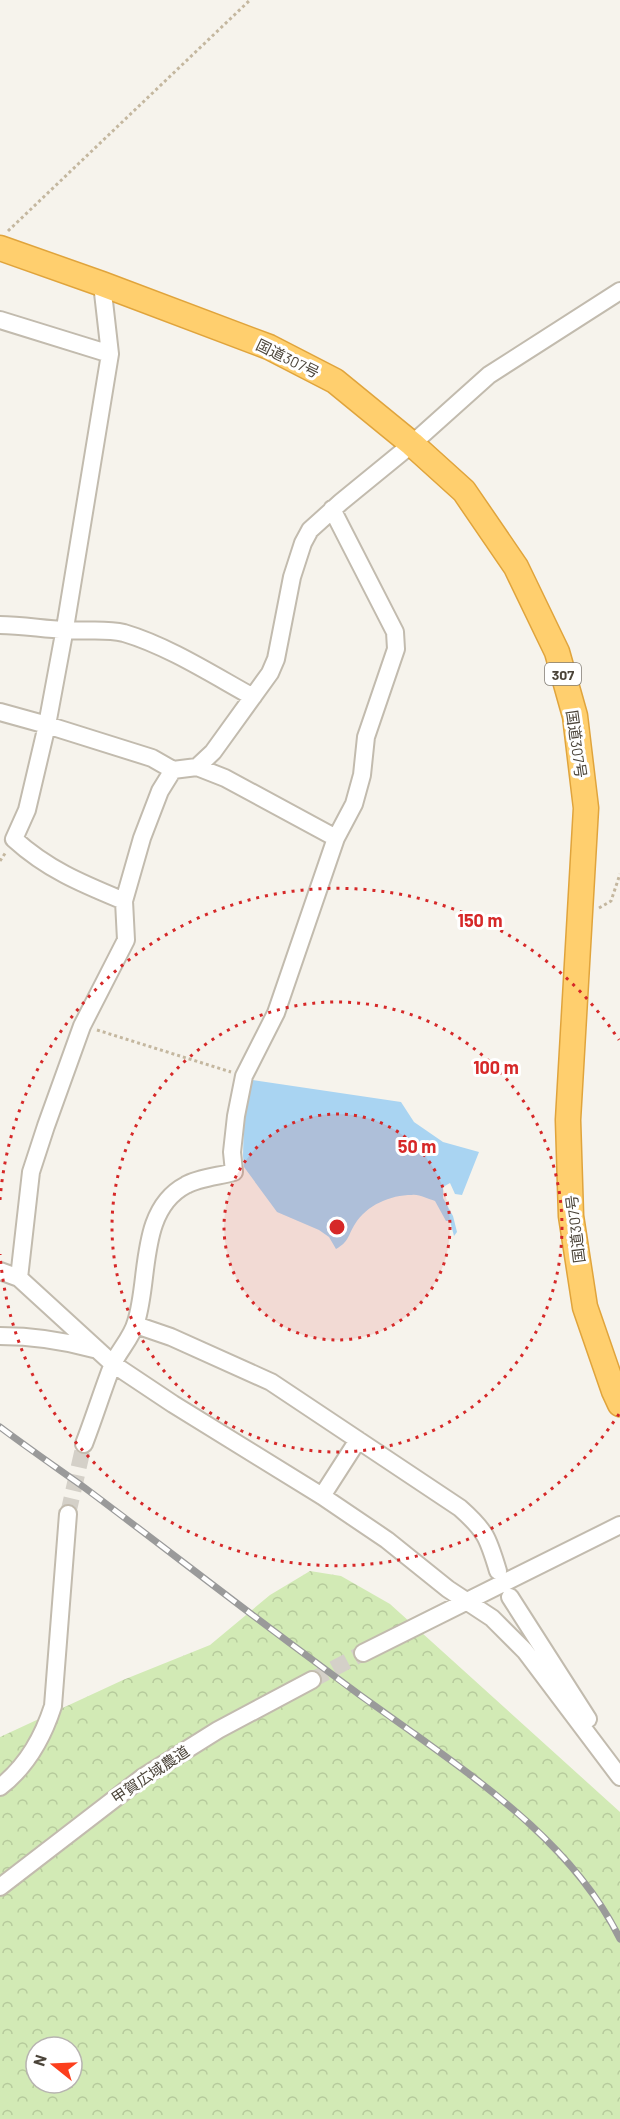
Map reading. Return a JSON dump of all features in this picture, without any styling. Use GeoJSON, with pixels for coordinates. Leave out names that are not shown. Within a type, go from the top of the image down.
{"type":"FeatureCollection","features":[{"type":"Feature","properties":{"kind":"highway","name":"国道307号"},"geometry":{"type":"LineString","coordinates":[[3,241],[102,284],[269,346],[335,381],[412,444],[464,491],[516,567],[557,651],[575,716],[586,808],[568,1120],[571,1216],[585,1306],[620,1404]]}},
{"type":"Feature","properties":{"kind":"street"},"geometry":{"type":"LineString","coordinates":[[102,284],[110,354],[47,724],[27,810],[14,840],[28,852],[64,875],[124,901]]}},
{"type":"Feature","properties":{"kind":"street"},"geometry":{"type":"LineString","coordinates":[[197,767],[213,752],[270,673],[276,659],[292,578],[303,543],[310,530],[489,375],[620,291]]}},
{"type":"Feature","properties":{"kind":"street"},"geometry":{"type":"LineString","coordinates":[[0,320],[110,354]]}},
{"type":"Feature","properties":{"kind":"street"},"geometry":{"type":"LineString","coordinates":[[84,1444],[113,1364],[136,1325],[143,1295],[149,1244],[158,1214],[170,1198],[186,1185],[234,1172],[232,1152],[244,1076],[276,1013],[336,838],[354,804],[362,775],[366,737],[396,649],[395,632],[332,510]]}},
{"type":"Feature","properties":{"kind":"street"},"geometry":{"type":"LineString","coordinates":[[0,625],[28,625],[64,630],[109,630],[126,634],[183,658],[253,697]]}},
{"type":"Feature","properties":{"kind":"street"},"geometry":{"type":"LineString","coordinates":[[0,712],[47,724],[152,758],[173,770],[197,767],[225,778],[336,838]]}},
{"type":"Feature","properties":{"kind":"street"},"geometry":{"type":"LineString","coordinates":[[19,1278],[31,1172],[82,1026],[126,940],[124,901],[142,838],[160,790],[173,770]]}},
{"type":"Feature","properties":{"kind":"street"},"geometry":{"type":"LineString","coordinates":[[0,1271],[19,1278],[113,1364],[322,1496],[387,1540],[466,1601],[492,1618],[525,1651],[620,1777]]}},
{"type":"Feature","properties":{"kind":"street"},"geometry":{"type":"LineString","coordinates":[[136,1325],[171,1336],[271,1382],[460,1508],[479,1525],[489,1541],[498,1570]]}},
{"type":"Feature","properties":{"kind":"street"},"geometry":{"type":"LineString","coordinates":[[0,1336],[58,1340],[98,1350]]}},
{"type":"Feature","properties":{"kind":"street"},"geometry":{"type":"LineString","coordinates":[[322,1496],[358,1440]]}},
{"type":"Feature","properties":{"kind":"street"},"geometry":{"type":"LineString","coordinates":[[0,1787],[31,1754],[45,1731],[53,1706],[68,1514]]}},
{"type":"Feature","properties":{"kind":"street"},"geometry":{"type":"LineString","coordinates":[[363,1653],[620,1525]]}},
{"type":"Feature","properties":{"kind":"street"},"geometry":{"type":"LineString","coordinates":[[510,1597],[588,1719],[585,1731]]}},
{"type":"Feature","properties":{"kind":"street","name":"甲賀広域農道"},"geometry":{"type":"LineString","coordinates":[[0,1887],[75,1827],[143,1777],[218,1730],[312,1680]]}},
{"type":"Feature","properties":{"kind":"path"},"geometry":{"type":"LineString","coordinates":[[3,241],[250,0]]}},
{"type":"Feature","properties":{"kind":"path"},"geometry":{"type":"LineString","coordinates":[[580,920],[611,901],[620,874]]}},
{"type":"Feature","properties":{"kind":"path"},"geometry":{"type":"LineString","coordinates":[[82,1026],[244,1076]]}},
{"type":"Feature","properties":{"kind":"green space"},"geometry":{"type":"Polygon","coordinates":[[[310,1571],[341,1576],[390,1604],[620,1812],[620,2119],[0,2119],[0,1737],[123,1680],[210,1645],[270,1595],[310,1571]]]}},
{"type":"Feature","properties":{"kind":"water"},"geometry":{"type":"Polygon","coordinates":[[[252,1080],[401,1102],[414,1122],[443,1142],[479,1152],[462,1195],[455,1194],[450,1183],[443,1187],[443,1198],[453,1216],[457,1232],[454,1236],[450,1221],[446,1221],[435,1201],[418,1195],[387,1199],[373,1206],[360,1217],[346,1241],[336,1249],[329,1237],[319,1230],[277,1212],[244,1167],[244,1118],[252,1080]]]}},
{"type":"Feature","properties":{"kind":"tunnel"},"geometry":{"type":"LineString","coordinates":[[68,1514],[84,1444]]}},
{"type":"Feature","properties":{"kind":"tunnel"},"geometry":{"type":"LineString","coordinates":[[312,1680],[363,1653]]}},
{"type":"Feature","properties":{"kind":"railway"},"geometry":{"type":"LineString","coordinates":[[0,1427],[499,1797],[555,1848],[580,1876],[602,1907],[620,1939]]}}]}
